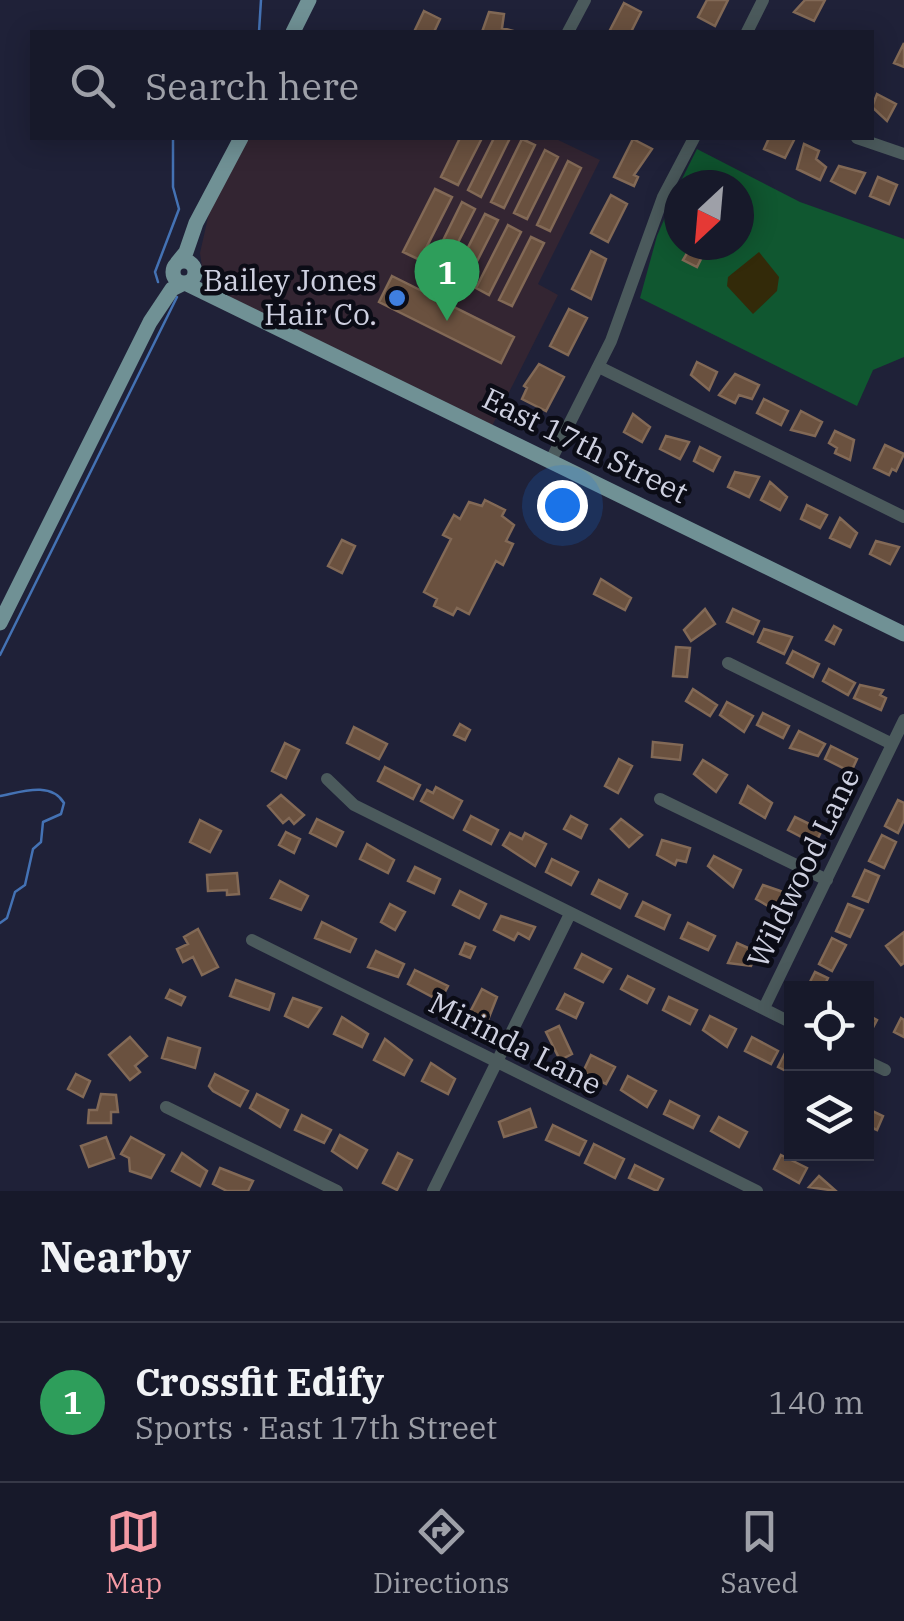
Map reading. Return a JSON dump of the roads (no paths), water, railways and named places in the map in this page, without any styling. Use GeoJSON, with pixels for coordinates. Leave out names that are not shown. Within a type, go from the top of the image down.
{"type":"FeatureCollection","features":[{"type":"Feature","properties":{"kind":"main road"},"geometry":{"type":"LineString","coordinates":[[295,30],[309,0]]}},
{"type":"Feature","properties":{"kind":"main road"},"geometry":{"type":"LineString","coordinates":[[0,623],[150,322],[184,273],[219,182],[241,140]]}},
{"type":"Feature","properties":{"kind":"main road","name":"East 17th Street"},"geometry":{"type":"LineString","coordinates":[[184,273],[241,307],[904,634]]}},
{"type":"Feature","properties":{"kind":"street"},"geometry":{"type":"LineString","coordinates":[[569,30],[585,0]]}},
{"type":"Feature","properties":{"kind":"street"},"geometry":{"type":"LineString","coordinates":[[748,30],[764,0]]}},
{"type":"Feature","properties":{"kind":"street"},"geometry":{"type":"LineString","coordinates":[[552,460],[599,367],[663,197],[693,140]]}},
{"type":"Feature","properties":{"kind":"street"},"geometry":{"type":"LineString","coordinates":[[863,140],[904,154]]}},
{"type":"Feature","properties":{"kind":"street"},"geometry":{"type":"LineString","coordinates":[[599,367],[904,517]]}},
{"type":"Feature","properties":{"kind":"street"},"geometry":{"type":"LineString","coordinates":[[728,664],[892,744]]}},
{"type":"Feature","properties":{"kind":"street","name":"Wildwood Lane"},"geometry":{"type":"LineString","coordinates":[[327,779],[354,804],[570,914],[765,1006],[904,720]]}},
{"type":"Feature","properties":{"kind":"street"},"geometry":{"type":"LineString","coordinates":[[660,799],[827,880]]}},
{"type":"Feature","properties":{"kind":"street"},"geometry":{"type":"LineString","coordinates":[[434,1191],[570,914]]}},
{"type":"Feature","properties":{"kind":"street","name":"Mirinda Lane"},"geometry":{"type":"LineString","coordinates":[[252,940],[757,1191]]}},
{"type":"Feature","properties":{"kind":"street"},"geometry":{"type":"LineString","coordinates":[[765,1006],[784,1018]]}},
{"type":"Feature","properties":{"kind":"street"},"geometry":{"type":"LineString","coordinates":[[874,1064],[884,1070]]}},
{"type":"Feature","properties":{"kind":"street"},"geometry":{"type":"LineString","coordinates":[[166,1107],[336,1191]]}},
{"type":"Feature","properties":{"kind":"waterway"},"geometry":{"type":"LineString","coordinates":[[259,30],[261,0]]}},
{"type":"Feature","properties":{"kind":"waterway"},"geometry":{"type":"LineString","coordinates":[[158,282],[155,272],[179,209],[173,187],[173,140]]}},
{"type":"Feature","properties":{"kind":"waterway"},"geometry":{"type":"LineString","coordinates":[[0,655],[177,297]]}},
{"type":"Feature","properties":{"kind":"waterway"},"geometry":{"type":"LineString","coordinates":[[0,796],[44,790],[64,803],[61,814],[43,822],[41,842],[33,849],[25,885],[15,892],[7,918],[0,923]]}},
{"type":"Feature","properties":{"kind":"place","name":"Bailey Jones Hair Co."},"geometry":{"type":"Point","coordinates":[397,298]}},
{"type":"Feature","properties":{"kind":"place","name":"Crossfit Edify"},"geometry":{"type":"Point","coordinates":[447,321]}}]}
